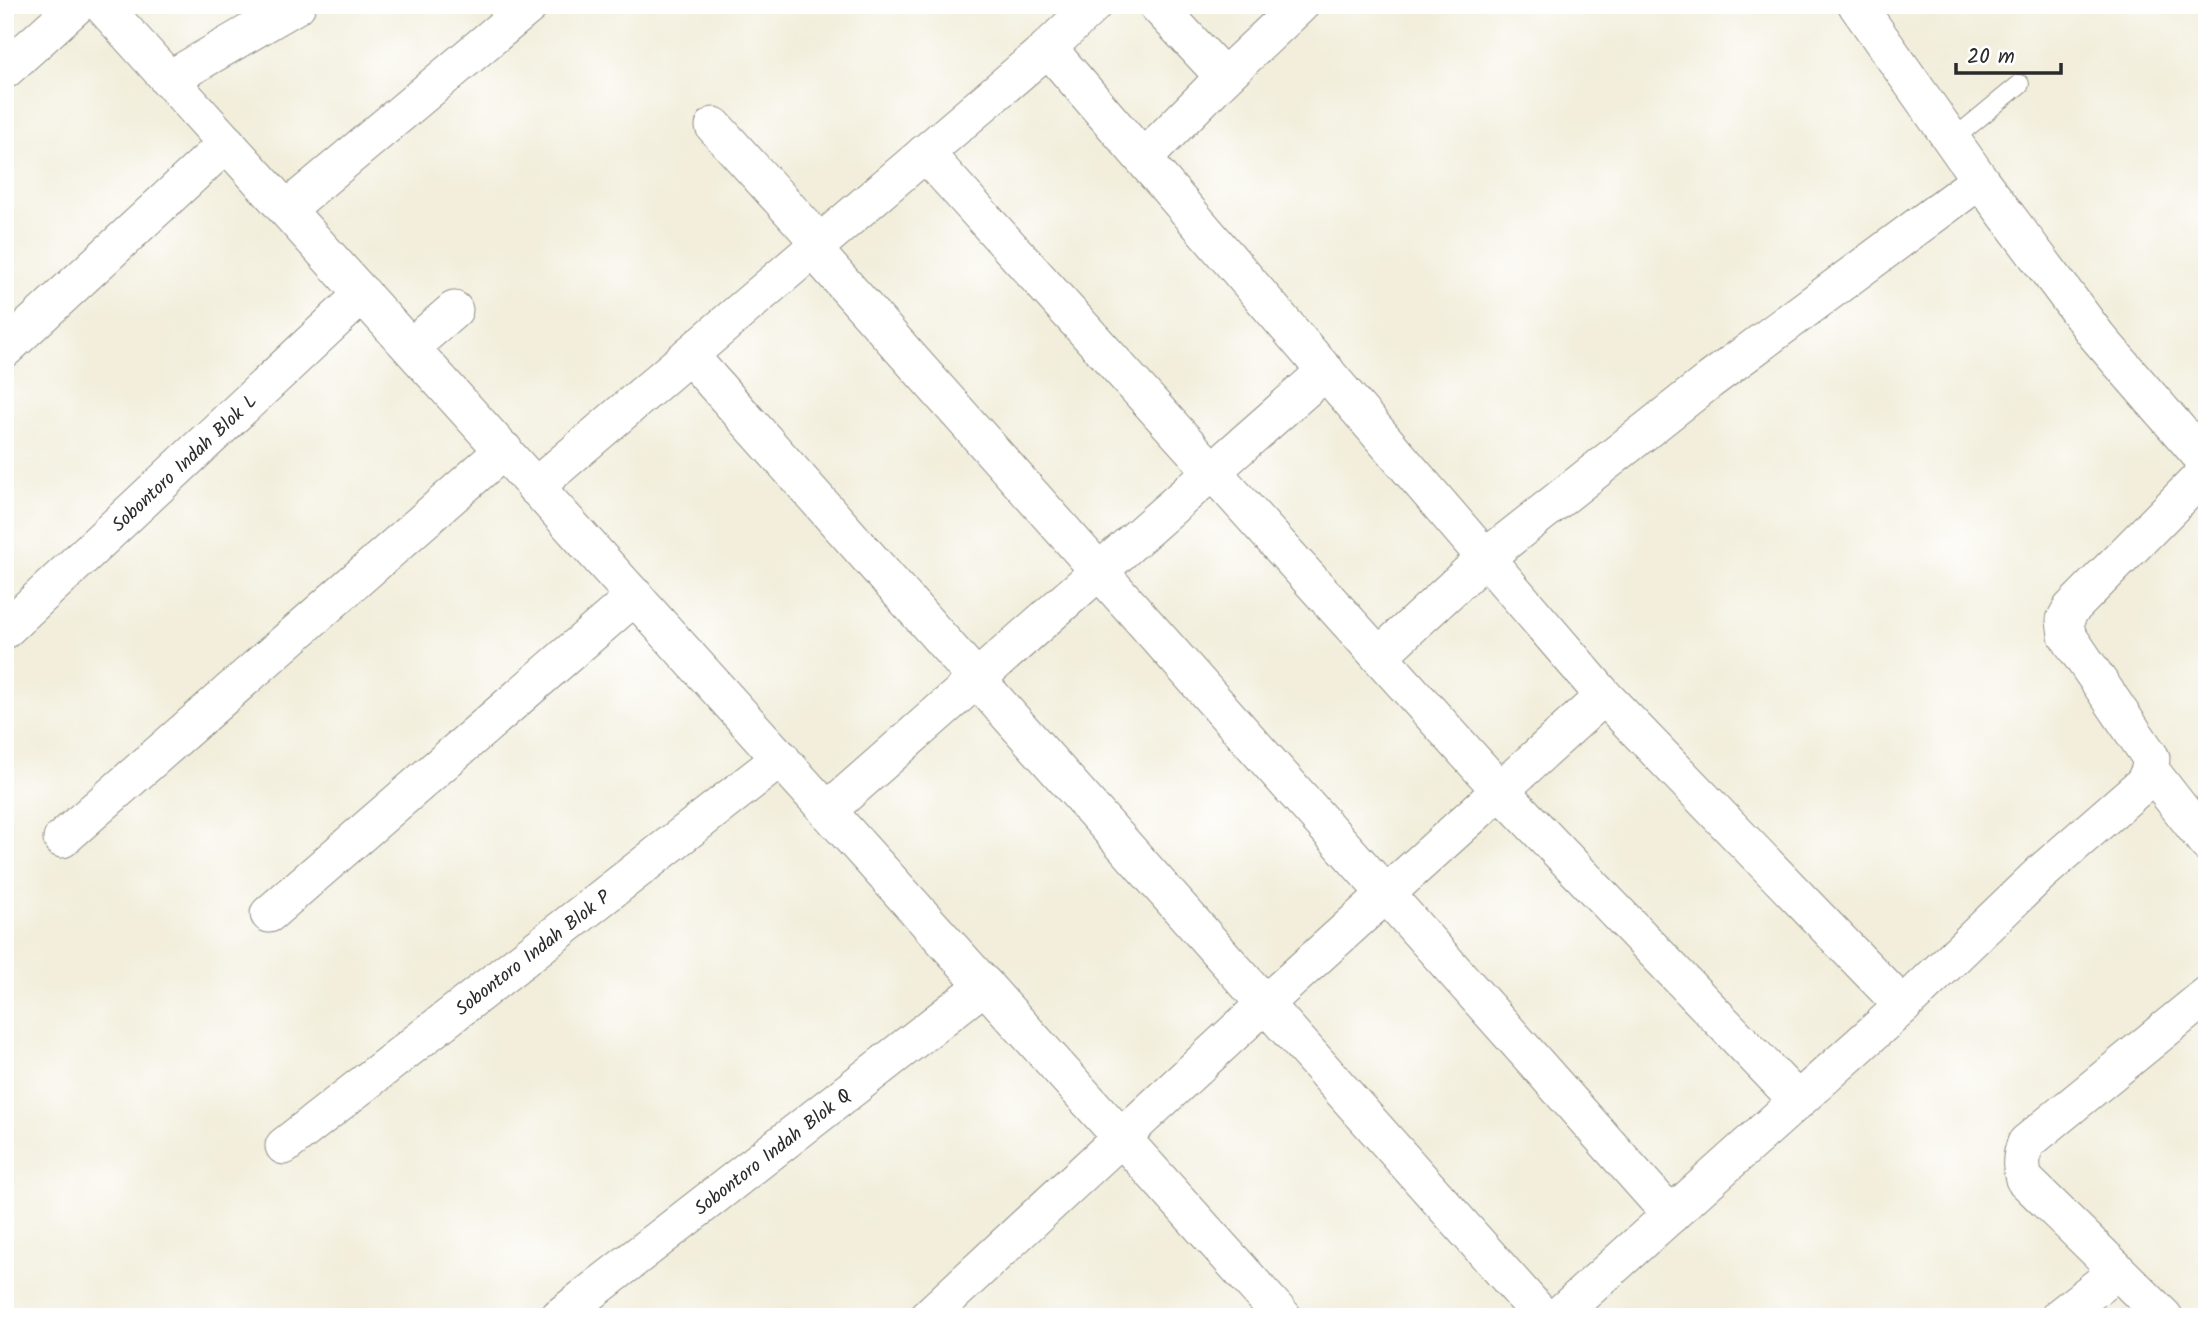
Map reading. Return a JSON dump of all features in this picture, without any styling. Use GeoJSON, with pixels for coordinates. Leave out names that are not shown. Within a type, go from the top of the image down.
{"type":"FeatureCollection","features":[{"type":"Feature","properties":{"kind":"street"},"geometry":{"type":"LineString","coordinates":[[5,71],[77,5]]}},
{"type":"Feature","properties":{"kind":"street"},"geometry":{"type":"LineString","coordinates":[[102,5],[1283,1317]]}},
{"type":"Feature","properties":{"kind":"street"},"geometry":{"type":"LineString","coordinates":[[168,80],[297,5]]}},
{"type":"Feature","properties":{"kind":"street"},"geometry":{"type":"LineString","coordinates":[[287,209],[530,5]]}},
{"type":"Feature","properties":{"kind":"street"},"geometry":{"type":"LineString","coordinates":[[535,487],[1048,48],[1093,5]]}},
{"type":"Feature","properties":{"kind":"street"},"geometry":{"type":"LineString","coordinates":[[1157,5],[1224,78]]}},
{"type":"Feature","properties":{"kind":"street"},"geometry":{"type":"LineString","coordinates":[[1144,158],[1300,5]]}},
{"type":"Feature","properties":{"kind":"street"},"geometry":{"type":"LineString","coordinates":[[1857,5],[1980,180],[2097,336],[2207,463]]}},
{"type":"Feature","properties":{"kind":"street"},"geometry":{"type":"LineString","coordinates":[[1048,48],[1604,696],[1903,1006]]}},
{"type":"Feature","properties":{"kind":"street"},"geometry":{"type":"LineString","coordinates":[[714,126],[1099,571],[1671,1215]]}},
{"type":"Feature","properties":{"kind":"street"},"geometry":{"type":"LineString","coordinates":[[5,349],[227,143]]}},
{"type":"Feature","properties":{"kind":"street"},"geometry":{"type":"LineString","coordinates":[[925,153],[1500,790],[1798,1101]]}},
{"type":"Feature","properties":{"kind":"street"},"geometry":{"type":"LineString","coordinates":[[1379,656],[1485,558],[1709,381],[1980,180]]}},
{"type":"Feature","properties":{"kind":"street","name":"Sobontoro Indah Blok L"},"geometry":{"type":"LineString","coordinates":[[5,630],[363,294]]}},
{"type":"Feature","properties":{"kind":"street"},"geometry":{"type":"LineString","coordinates":[[411,347],[454,310]]}},
{"type":"Feature","properties":{"kind":"street"},"geometry":{"type":"LineString","coordinates":[[689,355],[1543,1317]]}},
{"type":"Feature","properties":{"kind":"street"},"geometry":{"type":"LineString","coordinates":[[827,811],[1326,371]]}},
{"type":"Feature","properties":{"kind":"street"},"geometry":{"type":"LineString","coordinates":[[62,839],[504,450]]}},
{"type":"Feature","properties":{"kind":"street"},"geometry":{"type":"LineString","coordinates":[[1557,1317],[1903,1006],[2042,872],[2144,783],[2150,770],[2151,758],[2067,635],[2065,620],[2071,609],[2207,471]]}},
{"type":"Feature","properties":{"kind":"street"},"geometry":{"type":"LineString","coordinates":[[269,914],[635,596]]}},
{"type":"Feature","properties":{"kind":"street"},"geometry":{"type":"LineString","coordinates":[[928,1317],[1266,1003],[1604,696]]}},
{"type":"Feature","properties":{"kind":"street","name":"Sobontoro Indah Blok P"},"geometry":{"type":"LineString","coordinates":[[284,1146],[781,758]]}},
{"type":"Feature","properties":{"kind":"street"},"geometry":{"type":"LineString","coordinates":[[2150,770],[2207,843]]}},
{"type":"Feature","properties":{"kind":"street","name":"Sobontoro Indah Blok Q"},"geometry":{"type":"LineString","coordinates":[[559,1317],[985,985]]}},
{"type":"Feature","properties":{"kind":"street"},"geometry":{"type":"LineString","coordinates":[[2164,1317],[2024,1179],[2021,1170],[2022,1151],[2026,1143],[2207,995]]}},
{"type":"Feature","properties":{"kind":"street"},"geometry":{"type":"LineString","coordinates":[[2059,1317],[2101,1284],[2115,1268]]}},
{"type":"Feature","properties":{"kind":"lane"},"geometry":{"type":"LineString","coordinates":[[1952,140],[2020,84]]}}]}
